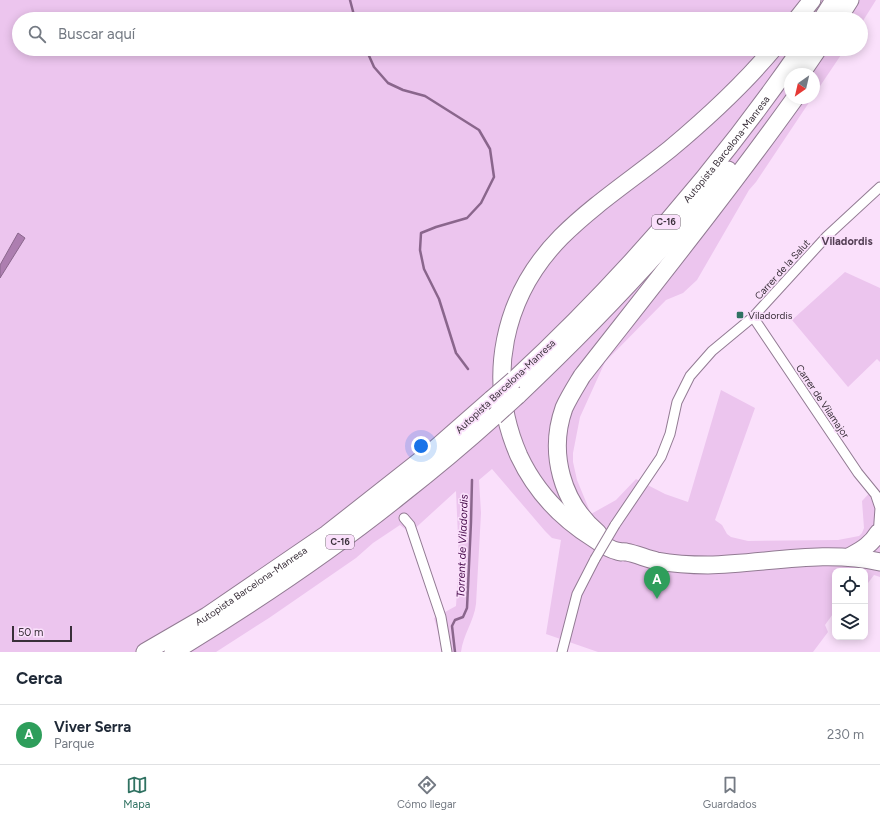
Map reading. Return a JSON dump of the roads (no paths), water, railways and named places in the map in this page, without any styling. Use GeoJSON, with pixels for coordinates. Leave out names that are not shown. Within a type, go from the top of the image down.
{"type":"FeatureCollection","features":[{"type":"Feature","properties":{"kind":"highway"},"geometry":{"type":"LineString","coordinates":[[803,12],[812,0]]}},
{"type":"Feature","properties":{"kind":"highway"},"geometry":{"type":"LineString","coordinates":[[826,12],[834,0]]}},
{"type":"Feature","properties":{"kind":"highway"},"geometry":{"type":"LineString","coordinates":[[842,12],[850,0]]}},
{"type":"Feature","properties":{"kind":"highway"},"geometry":{"type":"LineString","coordinates":[[851,12],[859,0]]}},
{"type":"Feature","properties":{"kind":"highway"},"geometry":{"type":"LineString","coordinates":[[767,56],[748,78],[705,119],[562,236],[548,251],[527,281],[513,311],[507,332],[503,361],[503,399],[509,429],[524,466],[546,498],[573,525],[608,548],[619,552],[626,552],[658,562],[703,565],[826,557],[849,557],[880,562]]}},
{"type":"Feature","properties":{"kind":"highway","name":"Autopista Barcelona-Manresa"},"geometry":{"type":"LineString","coordinates":[[145,652],[207,616],[326,534],[429,454],[514,380],[579,316],[658,231],[735,139],[796,56]]}},
{"type":"Feature","properties":{"kind":"highway"},"geometry":{"type":"LineString","coordinates":[[805,68],[813,56]]}},
{"type":"Feature","properties":{"kind":"highway"},"geometry":{"type":"LineString","coordinates":[[816,68],[824,56]]}},
{"type":"Feature","properties":{"kind":"highway","name":"Autopista Barcelona-Manresa"},"geometry":{"type":"LineString","coordinates":[[173,652],[223,622],[336,545],[403,494],[495,416],[584,331],[661,250],[715,186],[784,97]]}},
{"type":"Feature","properties":{"kind":"highway"},"geometry":{"type":"LineString","coordinates":[[626,552],[622,547],[600,534],[590,526],[580,515],[567,492],[560,471],[558,444],[561,421],[565,408],[570,396],[582,376],[765,140],[791,104]]}},
{"type":"Feature","properties":{"kind":"highway"},"geometry":{"type":"LineString","coordinates":[[849,557],[865,548],[873,541],[879,539]]}},
{"type":"Feature","properties":{"kind":"street","name":"Carrer de la Salut"},"geometry":{"type":"LineString","coordinates":[[562,652],[577,594],[595,559],[661,457],[670,434],[677,402],[690,376],[712,351],[753,317],[827,236],[880,187]]}},
{"type":"Feature","properties":{"kind":"street","name":"Carrer de Vilamajor"},"geometry":{"type":"LineString","coordinates":[[753,317],[858,473],[878,498]]}},
{"type":"Feature","properties":{"kind":"street"},"geometry":{"type":"LineString","coordinates":[[878,498],[880,508],[879,539]]}},
{"type":"Feature","properties":{"kind":"street"},"geometry":{"type":"LineString","coordinates":[[404,518],[410,525],[441,617],[447,652]]}},
{"type":"Feature","properties":{"kind":"waterway","name":"Torrent de Viladordis"},"geometry":{"type":"LineString","coordinates":[[350,0],[353,12]]}},
{"type":"Feature","properties":{"kind":"waterway","name":"Torrent de Viladordis"},"geometry":{"type":"LineString","coordinates":[[369,56],[374,67],[388,83],[403,90],[425,96],[479,130],[490,149],[494,177],[481,203],[467,218],[421,233],[420,250],[424,269],[439,299],[456,353],[468,369]]}},
{"type":"Feature","properties":{"kind":"waterway","name":"Torrent de Viladordis"},"geometry":{"type":"LineString","coordinates":[[455,652],[452,626],[455,620],[463,617],[467,608],[472,480]]}},
{"type":"Feature","properties":{"kind":"place","name":"Viladordis"},"geometry":{"type":"Point","coordinates":[740,315]}},
{"type":"Feature","properties":{"kind":"place","name":"Viver Serra"},"geometry":{"type":"Point","coordinates":[657,599]}},
{"type":"Feature","properties":{"kind":"district","name":"Viladordis"},"geometry":{"type":"Point","coordinates":[847,241]}}]}
